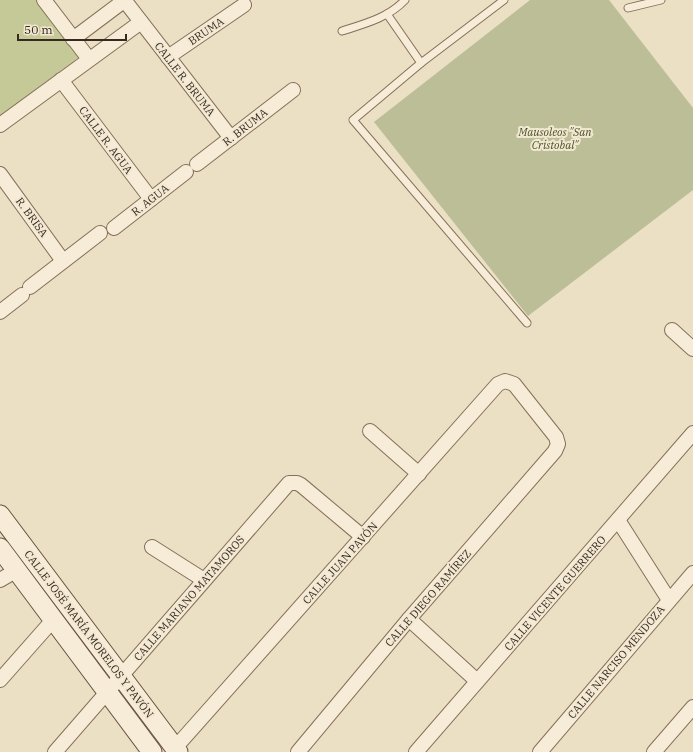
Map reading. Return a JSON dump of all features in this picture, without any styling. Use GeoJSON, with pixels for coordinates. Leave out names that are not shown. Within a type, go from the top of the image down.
{"type":"FeatureCollection","features":[{"type":"Feature","properties":{"kind":"street"},"geometry":{"type":"LineString","coordinates":[[44,0],[89,60]]}},
{"type":"Feature","properties":{"kind":"street"},"geometry":{"type":"LineString","coordinates":[[73,39],[125,0]]}},
{"type":"Feature","properties":{"kind":"street","name":"CALLE R. BRUMA"},"geometry":{"type":"LineString","coordinates":[[125,0],[231,138]]}},
{"type":"Feature","properties":{"kind":"street","name":"BRUMA"},"geometry":{"type":"LineString","coordinates":[[168,57],[244,5]]}},
{"type":"Feature","properties":{"kind":"street"},"geometry":{"type":"LineString","coordinates":[[0,125],[141,22]]}},
{"type":"Feature","properties":{"kind":"street","name":"CALLE R. AGUA"},"geometry":{"type":"LineString","coordinates":[[61,80],[151,199]]}},
{"type":"Feature","properties":{"kind":"street","name":"R. BRUMA"},"geometry":{"type":"LineString","coordinates":[[197,164],[293,90]]}},
{"type":"Feature","properties":{"kind":"street","name":"R. AGUA"},"geometry":{"type":"LineString","coordinates":[[114,228],[186,172]]}},
{"type":"Feature","properties":{"kind":"street","name":"R. BRISA"},"geometry":{"type":"LineString","coordinates":[[0,174],[63,261]]}},
{"type":"Feature","properties":{"kind":"street"},"geometry":{"type":"LineString","coordinates":[[0,312],[100,233]]}},
{"type":"Feature","properties":{"kind":"street"},"geometry":{"type":"LineString","coordinates":[[672,330],[693,348]]}},
{"type":"Feature","properties":{"kind":"street","name":"CALLE JUAN PAVÓN"},"geometry":{"type":"LineString","coordinates":[[177,750],[498,384],[505,381],[514,384],[556,438],[558,444]]}},
{"type":"Feature","properties":{"kind":"street"},"geometry":{"type":"LineString","coordinates":[[370,430],[419,474]]}},
{"type":"Feature","properties":{"kind":"street","name":"CALLE VICENTE GUERRERO"},"geometry":{"type":"LineString","coordinates":[[416,752],[693,433]]}},
{"type":"Feature","properties":{"kind":"street","name":"CALLE DIEGO RAMÍREZ"},"geometry":{"type":"LineString","coordinates":[[298,752],[409,619],[556,451],[558,444]]}},
{"type":"Feature","properties":{"kind":"street","name":"CALLE MARIANO MATAMOROS"},"geometry":{"type":"LineString","coordinates":[[55,752],[286,486],[293,482],[301,485],[363,537]]}},
{"type":"Feature","properties":{"kind":"street","name":"CALLE JOSÉ MARÍA MORELOS Y PAVÓN"},"geometry":{"type":"LineString","coordinates":[[0,516],[177,750]]}},
{"type":"Feature","properties":{"kind":"street"},"geometry":{"type":"LineString","coordinates":[[618,520],[669,600]]}},
{"type":"Feature","properties":{"kind":"street"},"geometry":{"type":"LineString","coordinates":[[152,547],[204,580]]}},
{"type":"Feature","properties":{"kind":"street","name":"CALLE JOSÉ MARÍA MORELOS Y PAVÓN"},"geometry":{"type":"LineString","coordinates":[[0,548],[152,752]]}},
{"type":"Feature","properties":{"kind":"street"},"geometry":{"type":"LineString","coordinates":[[0,580],[17,570]]}},
{"type":"Feature","properties":{"kind":"street","name":"CALLE NARCISO MENDOZA"},"geometry":{"type":"LineString","coordinates":[[545,750],[693,573]]}},
{"type":"Feature","properties":{"kind":"street"},"geometry":{"type":"LineString","coordinates":[[409,619],[477,681]]}},
{"type":"Feature","properties":{"kind":"street"},"geometry":{"type":"LineString","coordinates":[[0,680],[53,620]]}},
{"type":"Feature","properties":{"kind":"street"},"geometry":{"type":"LineString","coordinates":[[654,752],[691,712]]}},
{"type":"Feature","properties":{"kind":"lane"},"geometry":{"type":"LineString","coordinates":[[342,32],[367,24],[387,14],[405,0]]}},
{"type":"Feature","properties":{"kind":"lane"},"geometry":{"type":"LineString","coordinates":[[504,0],[421,63],[353,120],[527,323]]}},
{"type":"Feature","properties":{"kind":"lane"},"geometry":{"type":"LineString","coordinates":[[628,8],[661,0]]}},
{"type":"Feature","properties":{"kind":"lane"},"geometry":{"type":"LineString","coordinates":[[387,14],[421,63]]}},
{"type":"Feature","properties":{"kind":"green space"},"geometry":{"type":"Polygon","coordinates":[[[0,0],[37,0],[79,57],[0,116],[0,0]]]}},
{"type":"Feature","properties":{"kind":"green space","name":"Mausoleos \"San Cristobal\""},"geometry":{"type":"Polygon","coordinates":[[[530,0],[609,0],[693,108],[693,190],[528,316],[374,122],[530,0]]]}}]}
